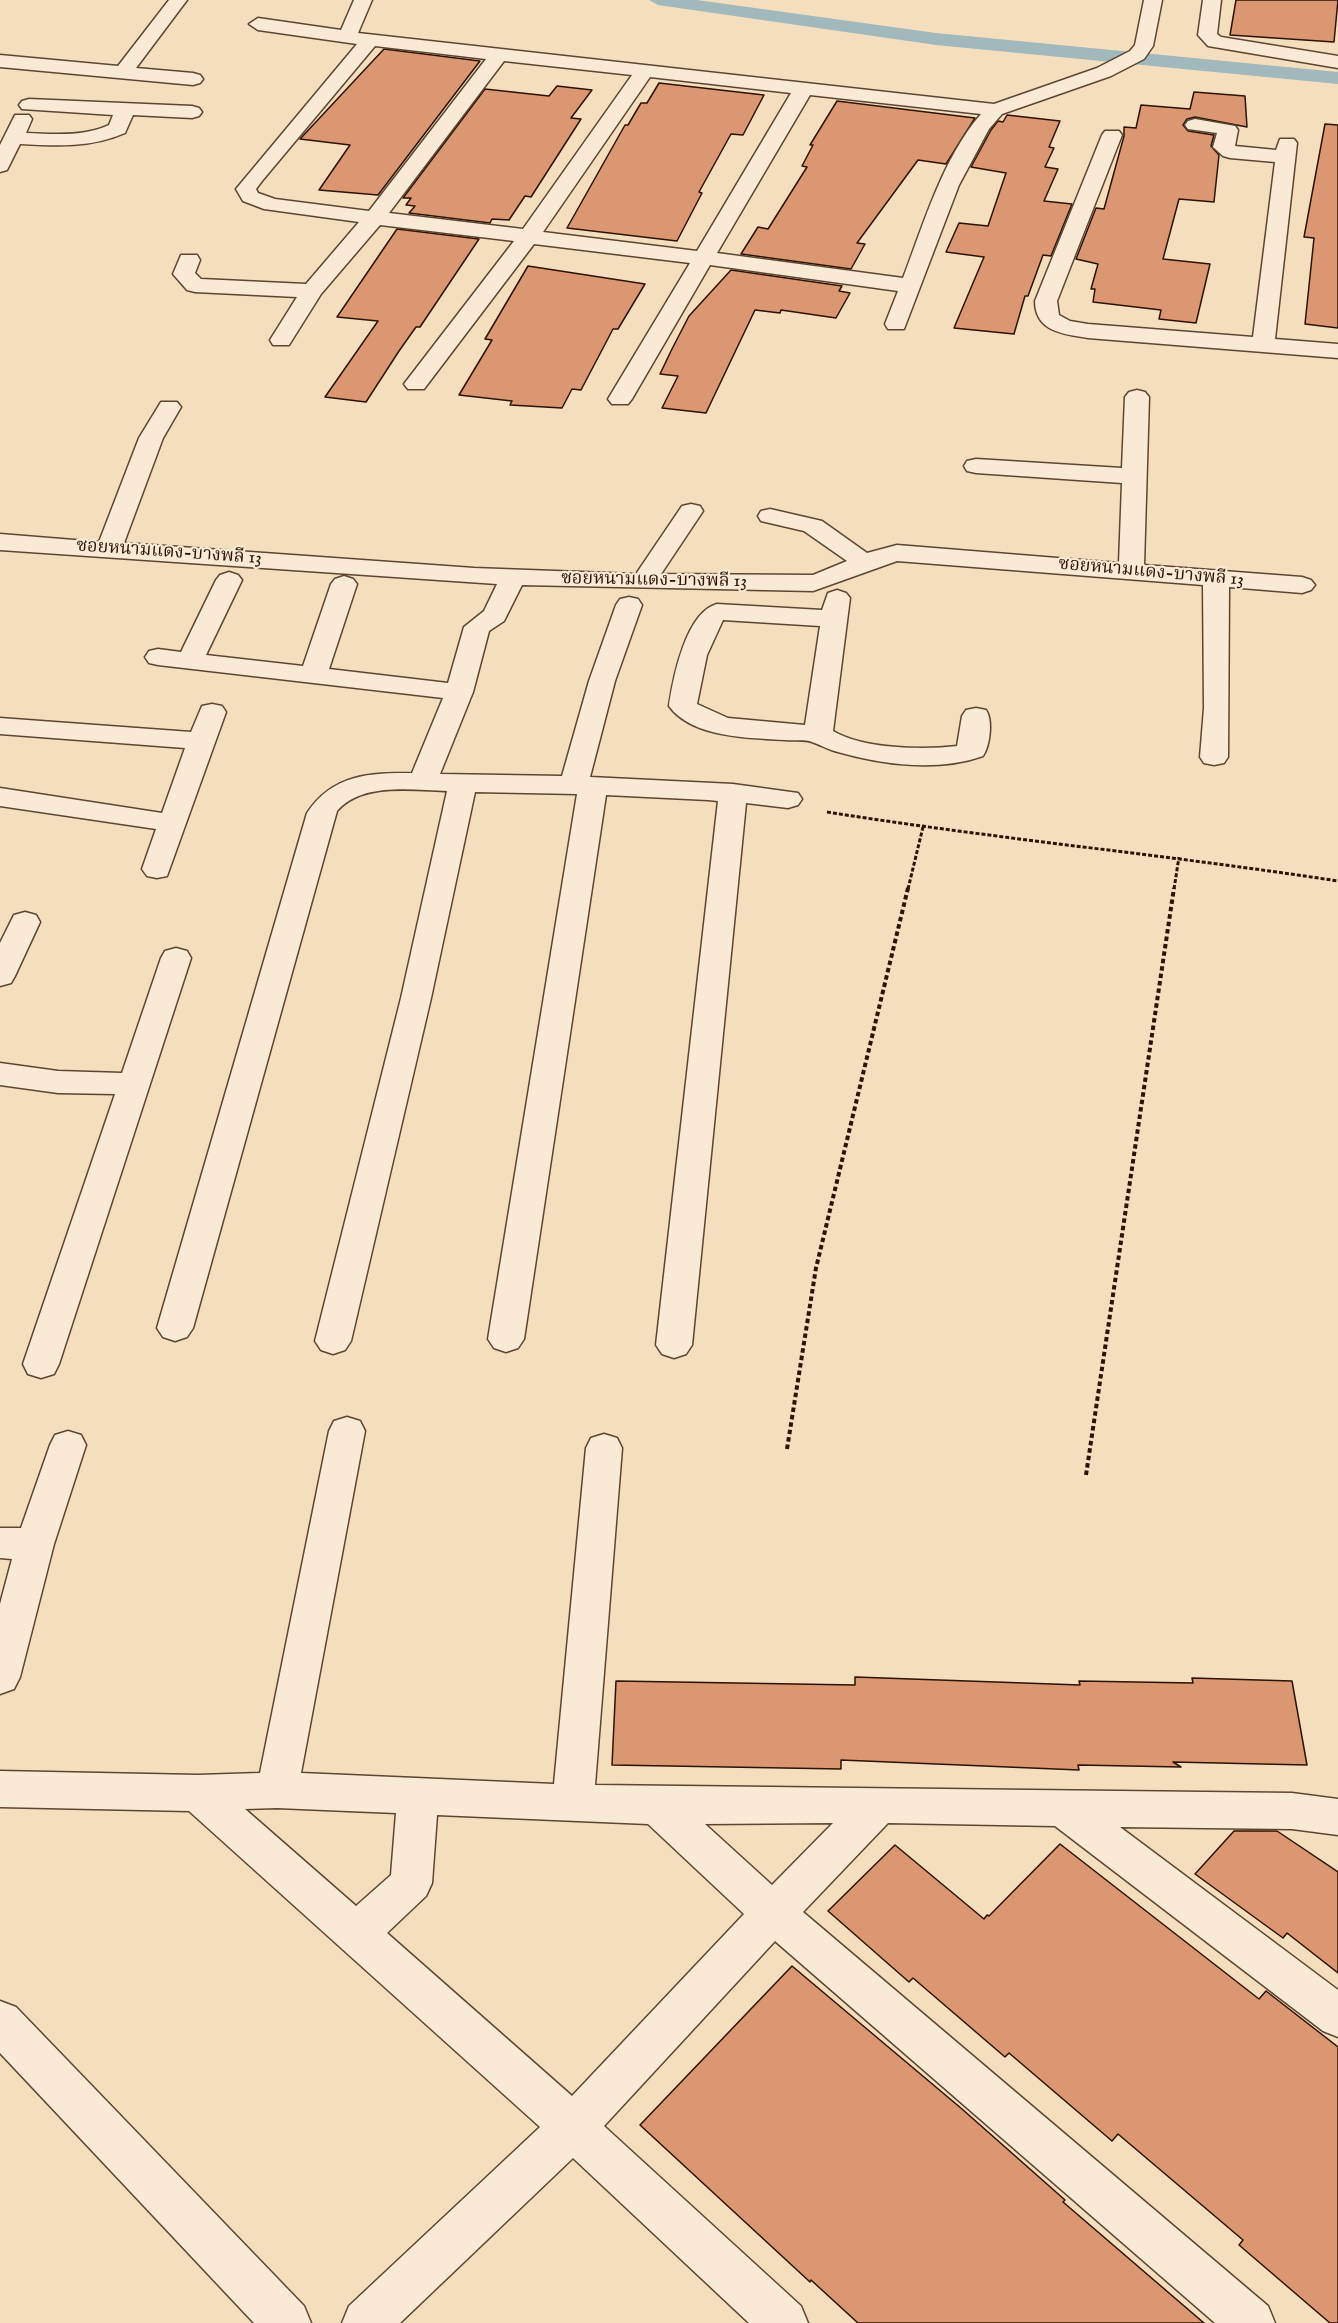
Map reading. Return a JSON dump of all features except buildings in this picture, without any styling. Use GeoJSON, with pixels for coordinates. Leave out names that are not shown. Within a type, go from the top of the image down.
{"type":"FeatureCollection","features":[{"type":"Feature","properties":{"kind":"street"},"geometry":{"type":"LineString","coordinates":[[123,72],[178,0]]}},
{"type":"Feature","properties":{"kind":"street"},"geometry":{"type":"LineString","coordinates":[[347,37],[363,0]]}},
{"type":"Feature","properties":{"kind":"street"},"geometry":{"type":"LineString","coordinates":[[258,24],[370,40],[995,110],[1118,66],[1137,55],[1144,46],[1153,0]]}},
{"type":"Feature","properties":{"kind":"street"},"geometry":{"type":"LineString","coordinates":[[1212,0],[1207,35],[1215,42],[1338,62]]}},
{"type":"Feature","properties":{"kind":"street"},"geometry":{"type":"LineString","coordinates":[[370,40],[246,189],[250,197],[271,205],[375,216],[911,286]]}},
{"type":"Feature","properties":{"kind":"street"},"geometry":{"type":"LineString","coordinates":[[281,340],[312,291],[375,216],[499,54]]}},
{"type":"Feature","properties":{"kind":"street"},"geometry":{"type":"LineString","coordinates":[[0,61],[193,79]]}},
{"type":"Feature","properties":{"kind":"street"},"geometry":{"type":"LineString","coordinates":[[0,166],[47,66]]}},
{"type":"Feature","properties":{"kind":"street"},"geometry":{"type":"LineString","coordinates":[[416,384],[529,236],[645,71]]}},
{"type":"Feature","properties":{"kind":"street"},"geometry":{"type":"LineString","coordinates":[[620,399],[804,88]]}},
{"type":"Feature","properties":{"kind":"street"},"geometry":{"type":"LineString","coordinates":[[21,121],[75,139],[105,136],[118,129],[125,110]]}},
{"type":"Feature","properties":{"kind":"street"},"geometry":{"type":"LineString","coordinates":[[0,120],[21,121],[125,110],[192,112]]}},
{"type":"Feature","properties":{"kind":"street"},"geometry":{"type":"LineString","coordinates":[[896,324],[949,185],[980,127],[995,110]]}},
{"type":"Feature","properties":{"kind":"street"},"geometry":{"type":"LineString","coordinates":[[1195,125],[1226,128],[1228,130],[1223,147],[1230,152],[1286,150],[1263,345]]}},
{"type":"Feature","properties":{"kind":"street"},"geometry":{"type":"LineString","coordinates":[[1112,135],[1046,301],[1044,313],[1049,321],[1059,326],[1088,331],[1338,351]]}},
{"type":"Feature","properties":{"kind":"street"},"geometry":{"type":"LineString","coordinates":[[189,260],[184,274],[195,285],[312,291]]}},
{"type":"Feature","properties":{"kind":"street"},"geometry":{"type":"LineString","coordinates":[[1131,572],[1137,397]]}},
{"type":"Feature","properties":{"kind":"street"},"geometry":{"type":"LineString","coordinates":[[109,549],[151,438],[169,407]]}},
{"type":"Feature","properties":{"kind":"street"},"geometry":{"type":"LineString","coordinates":[[976,466],[1134,476]]}},
{"type":"Feature","properties":{"kind":"street"},"geometry":{"type":"LineString","coordinates":[[643,582],[691,511]]}},
{"type":"Feature","properties":{"kind":"street"},"geometry":{"type":"LineString","coordinates":[[770,516],[813,526],[864,562]]}},
{"type":"Feature","properties":{"kind":"street","name":"ซอยหนามแดง-บางพลี 13"},"geometry":{"type":"LineString","coordinates":[[0,542],[109,549],[472,601],[513,578],[643,582],[813,583],[840,575],[864,562],[897,553],[1302,585]]}},
{"type":"Feature","properties":{"kind":"street"},"geometry":{"type":"LineString","coordinates":[[819,734],[840,575]]}},
{"type":"Feature","properties":{"kind":"street"},"geometry":{"type":"LineString","coordinates":[[423,782],[459,692],[472,601],[495,615],[513,578]]}},
{"type":"Feature","properties":{"kind":"street"},"geometry":{"type":"LineString","coordinates":[[1214,757],[1216,578]]}},
{"type":"Feature","properties":{"kind":"street"},"geometry":{"type":"LineString","coordinates":[[191,659],[229,580]]}},
{"type":"Feature","properties":{"kind":"street"},"geometry":{"type":"LineString","coordinates":[[314,674],[344,584]]}},
{"type":"Feature","properties":{"kind":"street"},"geometry":{"type":"LineString","coordinates":[[506,1339],[584,784],[602,681],[628,604]]}},
{"type":"Feature","properties":{"kind":"street"},"geometry":{"type":"LineString","coordinates":[[834,619],[717,612],[706,622],[684,694],[683,706],[689,714],[714,724],[819,734],[835,745],[858,751],[957,757],[973,750],[976,716]]}},
{"type":"Feature","properties":{"kind":"street"},"geometry":{"type":"LineString","coordinates":[[158,657],[191,659],[459,692]]}},
{"type":"Feature","properties":{"kind":"street"},"geometry":{"type":"LineString","coordinates":[[157,869],[213,712]]}},
{"type":"Feature","properties":{"kind":"street"},"geometry":{"type":"LineString","coordinates":[[0,726],[202,741]]}},
{"type":"Feature","properties":{"kind":"street"},"geometry":{"type":"LineString","coordinates":[[175,1328],[321,813],[332,798],[348,789],[423,782],[584,784],[734,793],[788,799]]}},
{"type":"Feature","properties":{"kind":"street"},"geometry":{"type":"LineString","coordinates":[[333,1341],[416,998],[463,783]]}},
{"type":"Feature","properties":{"kind":"street"},"geometry":{"type":"LineString","coordinates":[[674,1345],[734,793]]}},
{"type":"Feature","properties":{"kind":"street"},"geometry":{"type":"LineString","coordinates":[[0,797],[173,823]]}},
{"type":"Feature","properties":{"kind":"street"},"geometry":{"type":"LineString","coordinates":[[0,976],[25,922]]}},
{"type":"Feature","properties":{"kind":"street"},"geometry":{"type":"LineString","coordinates":[[41,1364],[176,958]]}},
{"type":"Feature","properties":{"kind":"street"},"geometry":{"type":"LineString","coordinates":[[0,1074],[58,1082],[134,1084]]}},
{"type":"Feature","properties":{"kind":"street"},"geometry":{"type":"LineString","coordinates":[[277,1790],[347,1431]]}},
{"type":"Feature","properties":{"kind":"street"},"geometry":{"type":"LineString","coordinates":[[0,1677],[17,1544],[68,1444]]}},
{"type":"Feature","properties":{"kind":"street"},"geometry":{"type":"LineString","coordinates":[[573,1801],[604,1448]]}},
{"type":"Feature","properties":{"kind":"street"},"geometry":{"type":"LineString","coordinates":[[0,1790],[198,1793],[277,1790],[657,1806],[879,1805],[1292,1811],[1338,1817]]}},
{"type":"Feature","properties":{"kind":"street"},"geometry":{"type":"LineString","coordinates":[[198,1793],[573,2127],[784,2323]]}},
{"type":"Feature","properties":{"kind":"street"},"geometry":{"type":"LineString","coordinates":[[356,1934],[411,1883],[418,1795]]}},
{"type":"Feature","properties":{"kind":"street"},"geometry":{"type":"LineString","coordinates":[[366,2323],[573,2127],[773,1913],[879,1805]]}},
{"type":"Feature","properties":{"kind":"street"},"geometry":{"type":"LineString","coordinates":[[657,1806],[773,1913],[1251,2323]]}},
{"type":"Feature","properties":{"kind":"street"},"geometry":{"type":"LineString","coordinates":[[1063,1808],[1338,2016]]}},
{"type":"Feature","properties":{"kind":"street"},"geometry":{"type":"LineString","coordinates":[[0,2022],[287,2323]]}},
{"type":"Feature","properties":{"kind":"path"},"geometry":{"type":"LineString","coordinates":[[827,812],[923,827],[1179,857],[1338,881]]}},
{"type":"Feature","properties":{"kind":"path"},"geometry":{"type":"LineString","coordinates":[[788,1449],[816,1268],[923,827]]}},
{"type":"Feature","properties":{"kind":"path"},"geometry":{"type":"LineString","coordinates":[[1086,1475],[1179,857]]}},
{"type":"Feature","properties":{"kind":"waterway"},"geometry":{"type":"LineString","coordinates":[[658,0],[936,39],[1338,78]]}}]}
